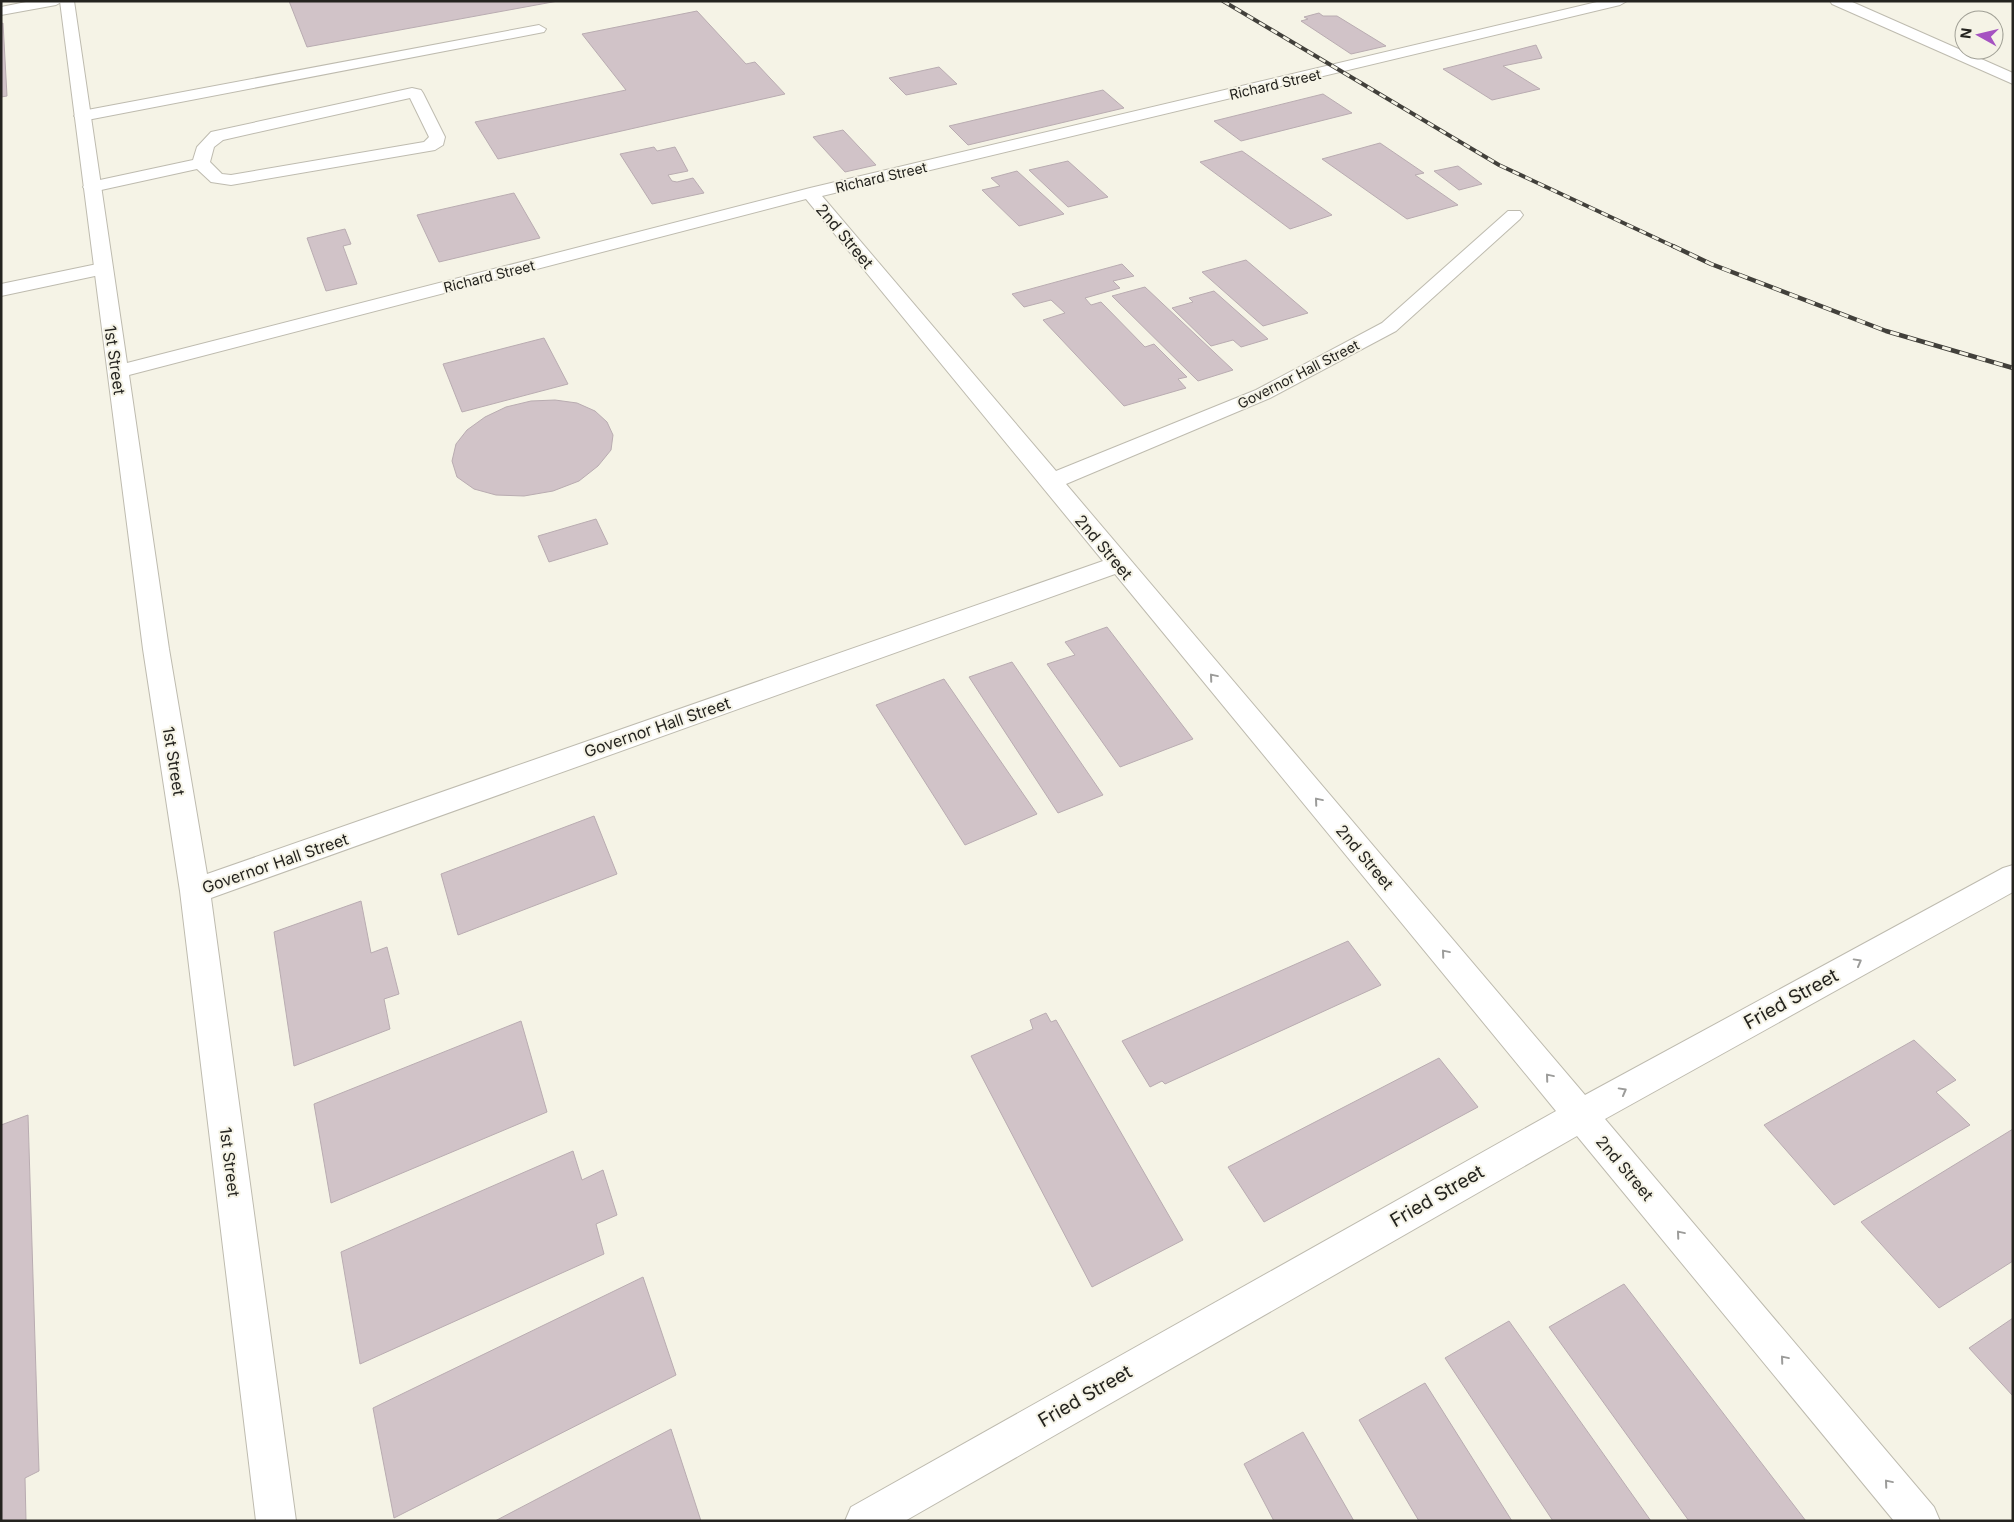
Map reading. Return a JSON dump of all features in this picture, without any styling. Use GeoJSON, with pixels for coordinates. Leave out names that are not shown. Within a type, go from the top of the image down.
{"type":"FeatureCollection","features":[{"type":"Feature","properties":{"kind":"street"},"geometry":{"type":"LineString","coordinates":[[1,11],[56,1]]}},
{"type":"Feature","properties":{"kind":"street","name":"1st Street"},"geometry":{"type":"LineString","coordinates":[[68,1],[102,269],[156,648],[195,891],[276,1521]]}},
{"type":"Feature","properties":{"kind":"street","name":"Richard Street"},"geometry":{"type":"LineString","coordinates":[[117,372],[810,193],[1591,4],[1620,1]]}},
{"type":"Feature","properties":{"kind":"street"},"geometry":{"type":"LineString","coordinates":[[1837,1],[2013,79]]}},
{"type":"Feature","properties":{"kind":"street"},"geometry":{"type":"LineString","coordinates":[[82,116],[539,29]]}},
{"type":"Feature","properties":{"kind":"street"},"geometry":{"type":"LineString","coordinates":[[412,92],[415,93],[437,137],[437,141],[429,146],[238,179],[218,178],[201,163],[203,150],[208,142],[217,136],[412,92]]}},
{"type":"Feature","properties":{"kind":"street"},"geometry":{"type":"LineString","coordinates":[[92,187],[201,163]]}},
{"type":"Feature","properties":{"kind":"street","name":"2nd Street"},"geometry":{"type":"LineString","coordinates":[[810,193],[1118,564],[1581,1114],[1920,1521]]}},
{"type":"Feature","properties":{"kind":"street","name":"Governor Hall Street"},"geometry":{"type":"LineString","coordinates":[[1050,482],[1263,394],[1389,327],[1514,215]]}},
{"type":"Feature","properties":{"kind":"street"},"geometry":{"type":"LineString","coordinates":[[1,290],[102,269]]}},
{"type":"Feature","properties":{"kind":"street","name":"Governor Hall Street"},"geometry":{"type":"LineString","coordinates":[[195,891],[1118,564]]}},
{"type":"Feature","properties":{"kind":"street","name":"Fried Street"},"geometry":{"type":"LineString","coordinates":[[865,1521],[1581,1114],[2013,877]]}},
{"type":"Feature","properties":{"kind":"building"},"geometry":{"type":"Polygon","coordinates":[[[289,1],[558,1],[307,47],[289,1]]]}},
{"type":"Feature","properties":{"kind":"building"},"geometry":{"type":"Polygon","coordinates":[[[697,11],[746,64],[755,62],[785,94],[498,159],[475,122],[626,90],[582,34],[697,11]]]}},
{"type":"Feature","properties":{"kind":"building"},"geometry":{"type":"Polygon","coordinates":[[[1319,13],[1323,16],[1337,16],[1386,46],[1351,54],[1301,21],[1308,19],[1304,17],[1319,13]]]}},
{"type":"Feature","properties":{"kind":"building"},"geometry":{"type":"Polygon","coordinates":[[[3,23],[7,96],[1,97],[1,24],[3,23]]]}},
{"type":"Feature","properties":{"kind":"building"},"geometry":{"type":"Polygon","coordinates":[[[1536,45],[1542,58],[1503,66],[1540,89],[1492,100],[1443,69],[1536,45]]]}},
{"type":"Feature","properties":{"kind":"building"},"geometry":{"type":"Polygon","coordinates":[[[939,67],[957,84],[906,95],[889,78],[939,67]]]}},
{"type":"Feature","properties":{"kind":"building"},"geometry":{"type":"Polygon","coordinates":[[[1103,90],[1124,108],[968,145],[949,126],[1103,90]]]}},
{"type":"Feature","properties":{"kind":"building"},"geometry":{"type":"Polygon","coordinates":[[[1323,94],[1352,113],[1241,141],[1214,121],[1323,94]]]}},
{"type":"Feature","properties":{"kind":"building"},"geometry":{"type":"Polygon","coordinates":[[[843,130],[876,165],[845,172],[813,137],[843,130]]]}},
{"type":"Feature","properties":{"kind":"building"},"geometry":{"type":"Polygon","coordinates":[[[1380,143],[1424,173],[1415,175],[1458,205],[1407,219],[1322,159],[1380,143]]]}},
{"type":"Feature","properties":{"kind":"building"},"geometry":{"type":"Polygon","coordinates":[[[654,147],[657,151],[675,147],[688,171],[668,175],[672,181],[677,182],[693,178],[704,193],[652,204],[620,154],[654,147]]]}},
{"type":"Feature","properties":{"kind":"building"},"geometry":{"type":"Polygon","coordinates":[[[1242,151],[1332,215],[1290,229],[1200,162],[1242,151]]]}},
{"type":"Feature","properties":{"kind":"building"},"geometry":{"type":"Polygon","coordinates":[[[1068,161],[1108,197],[1068,207],[1029,170],[1068,161]]]}},
{"type":"Feature","properties":{"kind":"building"},"geometry":{"type":"Polygon","coordinates":[[[1458,166],[1482,184],[1459,190],[1434,171],[1458,166]]]}},
{"type":"Feature","properties":{"kind":"building"},"geometry":{"type":"Polygon","coordinates":[[[1017,171],[1064,214],[1019,226],[982,190],[1000,186],[991,178],[1017,171]]]}},
{"type":"Feature","properties":{"kind":"building"},"geometry":{"type":"Polygon","coordinates":[[[514,193],[540,238],[439,262],[417,215],[514,193]]]}},
{"type":"Feature","properties":{"kind":"building"},"geometry":{"type":"Polygon","coordinates":[[[345,229],[351,244],[343,246],[357,284],[326,291],[307,238],[345,229]]]}},
{"type":"Feature","properties":{"kind":"building"},"geometry":{"type":"Polygon","coordinates":[[[1246,260],[1308,313],[1263,326],[1202,272],[1246,260]]]}},
{"type":"Feature","properties":{"kind":"building"},"geometry":{"type":"Polygon","coordinates":[[[1122,264],[1134,276],[1113,281],[1120,288],[1085,298],[1091,305],[1101,302],[1145,347],[1154,344],[1187,377],[1178,379],[1186,388],[1124,406],[1043,320],[1065,313],[1051,300],[1024,307],[1012,294],[1122,264]]]}},
{"type":"Feature","properties":{"kind":"building"},"geometry":{"type":"Polygon","coordinates":[[[1145,287],[1233,370],[1198,381],[1112,296],[1145,287]]]}},
{"type":"Feature","properties":{"kind":"building"},"geometry":{"type":"Polygon","coordinates":[[[1214,291],[1268,339],[1241,347],[1233,340],[1211,346],[1172,308],[1193,302],[1189,298],[1214,291]]]}},
{"type":"Feature","properties":{"kind":"building"},"geometry":{"type":"Polygon","coordinates":[[[544,338],[568,384],[462,412],[443,364],[544,338]]]}},
{"type":"Feature","properties":{"kind":"building"},"geometry":{"type":"Polygon","coordinates":[[[555,400],[577,403],[595,411],[607,422],[613,435],[611,450],[598,466],[579,481],[553,491],[524,496],[496,495],[474,489],[457,477],[452,461],[456,444],[467,430],[485,417],[506,407],[531,401],[555,400]]]}},
{"type":"Feature","properties":{"kind":"building"},"geometry":{"type":"Polygon","coordinates":[[[596,519],[608,544],[549,562],[538,536],[596,519]]]}},
{"type":"Feature","properties":{"kind":"building"},"geometry":{"type":"Polygon","coordinates":[[[1107,627],[1193,739],[1120,767],[1047,664],[1075,655],[1065,642],[1107,627]]]}},
{"type":"Feature","properties":{"kind":"building"},"geometry":{"type":"Polygon","coordinates":[[[1012,662],[1103,795],[1058,813],[969,677],[1012,662]]]}},
{"type":"Feature","properties":{"kind":"building"},"geometry":{"type":"Polygon","coordinates":[[[944,679],[1037,814],[965,845],[876,705],[944,679]]]}},
{"type":"Feature","properties":{"kind":"building"},"geometry":{"type":"Polygon","coordinates":[[[594,816],[617,874],[458,935],[441,874],[594,816]]]}},
{"type":"Feature","properties":{"kind":"building"},"geometry":{"type":"Polygon","coordinates":[[[361,901],[371,953],[387,947],[399,994],[384,999],[390,1029],[294,1066],[274,932],[361,901]]]}},
{"type":"Feature","properties":{"kind":"building"},"geometry":{"type":"Polygon","coordinates":[[[1348,941],[1381,985],[1165,1084],[1162,1081],[1150,1087],[1122,1041],[1348,941]]]}},
{"type":"Feature","properties":{"kind":"building"},"geometry":{"type":"Polygon","coordinates":[[[1046,1013],[1051,1022],[1056,1020],[1183,1240],[1092,1287],[971,1056],[1033,1029],[1030,1020],[1046,1013]]]}},
{"type":"Feature","properties":{"kind":"building"},"geometry":{"type":"Polygon","coordinates":[[[521,1021],[547,1112],[331,1203],[314,1104],[521,1021]]]}},
{"type":"Feature","properties":{"kind":"building"},"geometry":{"type":"Polygon","coordinates":[[[1914,1040],[1956,1080],[1936,1092],[1970,1125],[1834,1205],[1764,1125],[1914,1040]]]}},
{"type":"Feature","properties":{"kind":"building"},"geometry":{"type":"Polygon","coordinates":[[[1439,1058],[1478,1107],[1264,1222],[1228,1167],[1439,1058]]]}},
{"type":"Feature","properties":{"kind":"building"},"geometry":{"type":"Polygon","coordinates":[[[28,1115],[39,1471],[25,1478],[26,1521],[1,1521],[1,1125],[28,1115]]]}},
{"type":"Feature","properties":{"kind":"building"},"geometry":{"type":"Polygon","coordinates":[[[2013,1129],[2013,1261],[1939,1308],[1861,1222],[2013,1129]]]}},
{"type":"Feature","properties":{"kind":"building"},"geometry":{"type":"Polygon","coordinates":[[[573,1151],[582,1180],[603,1170],[617,1215],[596,1224],[604,1254],[360,1364],[341,1252],[573,1151]]]}},
{"type":"Feature","properties":{"kind":"building"},"geometry":{"type":"Polygon","coordinates":[[[643,1277],[676,1375],[394,1518],[373,1408],[643,1277]]]}},
{"type":"Feature","properties":{"kind":"building"},"geometry":{"type":"Polygon","coordinates":[[[1624,1284],[1806,1521],[1689,1521],[1549,1327],[1624,1284]]]}},
{"type":"Feature","properties":{"kind":"building"},"geometry":{"type":"Polygon","coordinates":[[[2013,1318],[2013,1396],[1969,1348],[2013,1318]]]}},
{"type":"Feature","properties":{"kind":"building"},"geometry":{"type":"Polygon","coordinates":[[[1509,1321],[1651,1521],[1553,1521],[1445,1358],[1509,1321]]]}},
{"type":"Feature","properties":{"kind":"building"},"geometry":{"type":"Polygon","coordinates":[[[1425,1383],[1512,1521],[1419,1521],[1359,1420],[1425,1383]]]}},
{"type":"Feature","properties":{"kind":"building"},"geometry":{"type":"Polygon","coordinates":[[[671,1429],[701,1521],[495,1521],[671,1429]]]}},
{"type":"Feature","properties":{"kind":"building"},"geometry":{"type":"Polygon","coordinates":[[[1303,1432],[1354,1521],[1274,1521],[1244,1464],[1303,1432]]]}},
{"type":"Feature","properties":{"kind":"railway"},"geometry":{"type":"LineString","coordinates":[[1223,1],[1499,165],[1675,247]]}},
{"type":"Feature","properties":{"kind":"railway"},"geometry":{"type":"LineString","coordinates":[[1673,246],[1711,264],[1886,331],[2013,368]]}}]}
